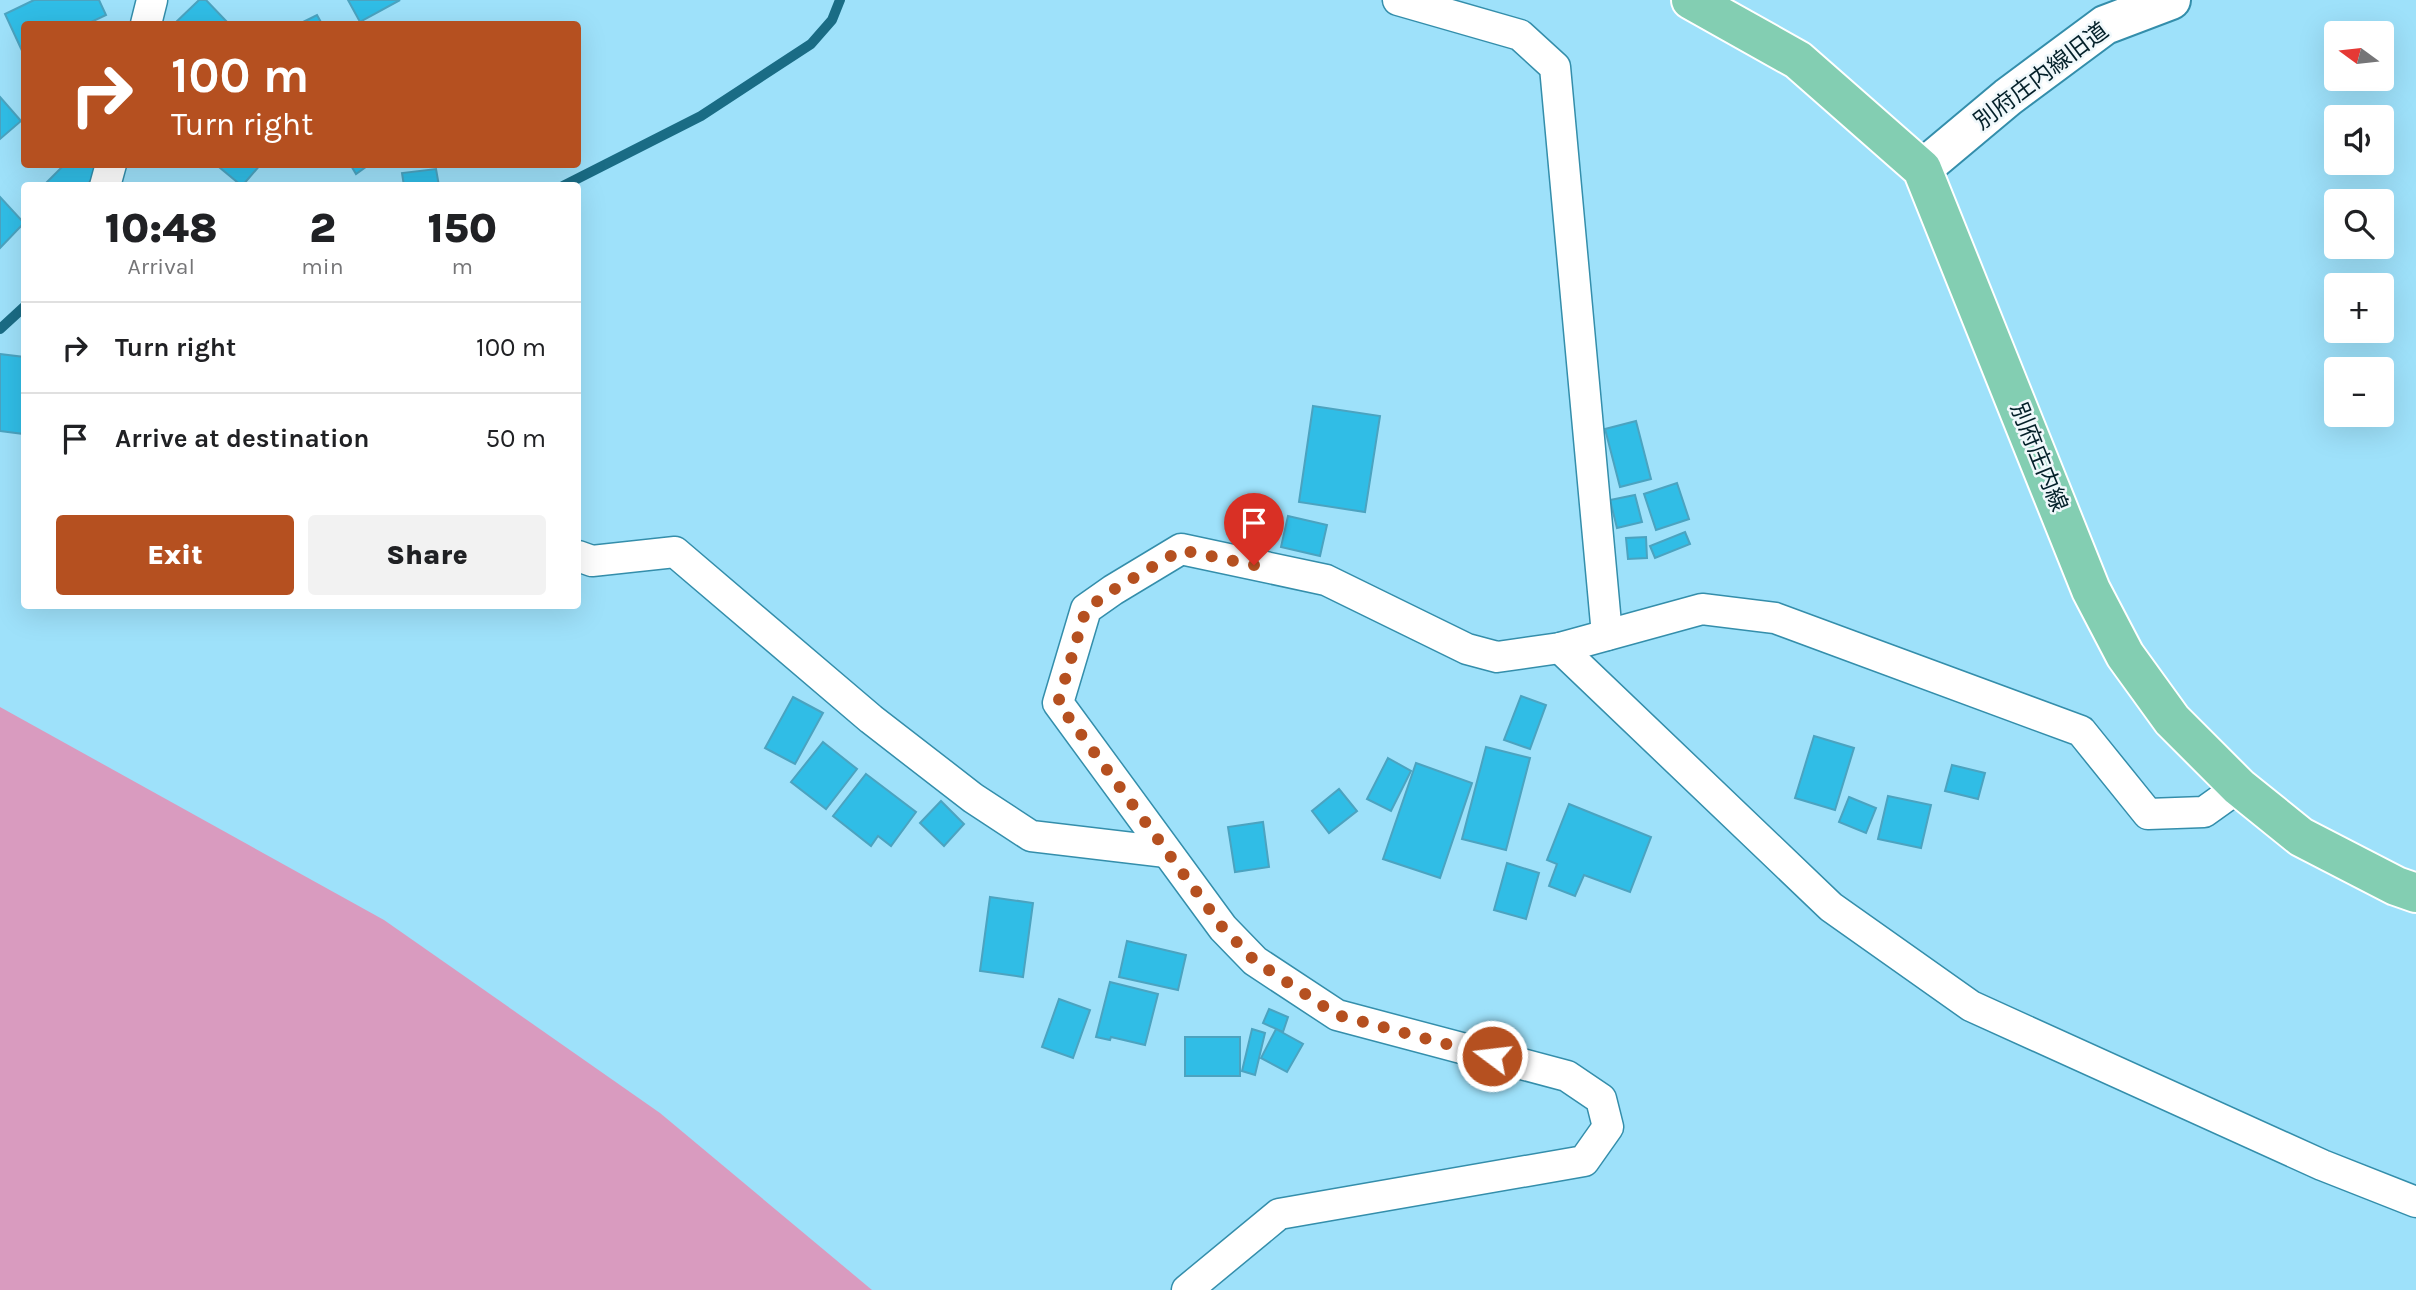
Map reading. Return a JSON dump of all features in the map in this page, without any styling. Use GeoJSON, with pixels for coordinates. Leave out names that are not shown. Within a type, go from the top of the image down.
{"type":"FeatureCollection","features":[{"type":"Feature","properties":{"kind":"main road","name":"別府庄内線"},"geometry":{"type":"LineString","coordinates":[[1691,0],[1798,60],[1922,169],[2091,590],[2125,654],[2172,720],[2239,787],[2301,837],[2396,886],[2416,893]]}},
{"type":"Feature","properties":{"kind":"street"},"geometry":{"type":"LineString","coordinates":[[147,21],[152,0]]}},
{"type":"Feature","properties":{"kind":"street"},"geometry":{"type":"LineString","coordinates":[[1398,0],[1520,36],[1555,67],[1607,635]]}},
{"type":"Feature","properties":{"kind":"street","name":"別府庄内線旧道"},"geometry":{"type":"LineString","coordinates":[[1922,169],[2008,97],[2105,25],[2171,0]]}},
{"type":"Feature","properties":{"kind":"street"},"geometry":{"type":"LineString","coordinates":[[1187,1290],[1279,1214],[1584,1161],[1608,1127],[1601,1099],[1567,1076],[1337,1015],[1255,961],[1223,928],[1166,852],[1058,703],[1086,609],[1181,550],[1326,580],[1467,649],[1497,657],[1560,648],[1702,609],[1775,618],[2081,731],[2148,814],[2204,812],[2239,787]]}},
{"type":"Feature","properties":{"kind":"street"},"geometry":{"type":"LineString","coordinates":[[581,557],[592,561],[674,552],[871,719],[973,798],[1031,836],[1166,852]]}},
{"type":"Feature","properties":{"kind":"street"},"geometry":{"type":"LineString","coordinates":[[1560,648],[1831,906],[1971,1006],[2322,1165],[2416,1202]]}},
{"type":"Feature","properties":{"kind":"shaded area"},"geometry":{"type":"Polygon","coordinates":[[[0,707],[384,920],[660,1113],[872,1290],[0,1290],[0,707]]]}},
{"type":"Feature","properties":{"kind":"building"},"geometry":{"type":"Polygon","coordinates":[[[34,0],[99,0],[106,15],[93,21],[21,21],[21,49],[5,14],[34,0]]]}},
{"type":"Feature","properties":{"kind":"building"},"geometry":{"type":"Polygon","coordinates":[[[199,0],[206,0],[226,21],[177,21],[199,0]]]}},
{"type":"Feature","properties":{"kind":"building"},"geometry":{"type":"Polygon","coordinates":[[[348,0],[400,0],[362,21],[348,0]]]}},
{"type":"Feature","properties":{"kind":"building"},"geometry":{"type":"Polygon","coordinates":[[[317,15],[320,21],[305,21],[317,15]]]}},
{"type":"Feature","properties":{"kind":"building"},"geometry":{"type":"Polygon","coordinates":[[[0,97],[21,121],[0,139],[0,97]]]}},
{"type":"Feature","properties":{"kind":"building"},"geometry":{"type":"Polygon","coordinates":[[[61,168],[97,168],[100,172],[89,182],[47,182],[61,168]]]}},
{"type":"Feature","properties":{"kind":"building"},"geometry":{"type":"Polygon","coordinates":[[[220,168],[258,168],[245,182],[237,182],[220,168]]]}},
{"type":"Feature","properties":{"kind":"building"},"geometry":{"type":"Polygon","coordinates":[[[352,168],[364,168],[356,174],[352,168]]]}},
{"type":"Feature","properties":{"kind":"building"},"geometry":{"type":"Polygon","coordinates":[[[436,169],[438,182],[403,182],[402,173],[436,169]]]}},
{"type":"Feature","properties":{"kind":"building"},"geometry":{"type":"Polygon","coordinates":[[[0,197],[21,220],[21,226],[0,248],[0,197]]]}},
{"type":"Feature","properties":{"kind":"building"},"geometry":{"type":"Polygon","coordinates":[[[0,354],[21,357],[21,434],[0,431],[0,354]]]}},
{"type":"Feature","properties":{"kind":"building"},"geometry":{"type":"Polygon","coordinates":[[[1313,406],[1380,416],[1365,512],[1299,502],[1313,406]]]}},
{"type":"Feature","properties":{"kind":"building"},"geometry":{"type":"Polygon","coordinates":[[[1636,421],[1651,479],[1620,487],[1605,429],[1636,421]]]}},
{"type":"Feature","properties":{"kind":"building"},"geometry":{"type":"Polygon","coordinates":[[[1677,483],[1689,519],[1656,530],[1644,494],[1677,483]]]}},
{"type":"Feature","properties":{"kind":"building"},"geometry":{"type":"Polygon","coordinates":[[[1635,495],[1642,522],[1617,528],[1610,500],[1635,495]]]}},
{"type":"Feature","properties":{"kind":"building"},"geometry":{"type":"Polygon","coordinates":[[[1288,516],[1327,525],[1320,556],[1281,547],[1288,516]]]}},
{"type":"Feature","properties":{"kind":"building"},"geometry":{"type":"Polygon","coordinates":[[[1685,532],[1690,544],[1655,558],[1650,546],[1685,532]]]}},
{"type":"Feature","properties":{"kind":"building"},"geometry":{"type":"Polygon","coordinates":[[[1646,537],[1647,558],[1628,559],[1626,538],[1646,537]]]}},
{"type":"Feature","properties":{"kind":"building"},"geometry":{"type":"Polygon","coordinates":[[[1521,696],[1546,705],[1530,749],[1504,740],[1521,696]]]}},
{"type":"Feature","properties":{"kind":"building"},"geometry":{"type":"Polygon","coordinates":[[[793,697],[823,713],[795,764],[765,748],[793,697]]]}},
{"type":"Feature","properties":{"kind":"building"},"geometry":{"type":"Polygon","coordinates":[[[1814,736],[1854,748],[1835,810],[1795,798],[1814,736]]]}},
{"type":"Feature","properties":{"kind":"building"},"geometry":{"type":"Polygon","coordinates":[[[823,742],[857,769],[826,809],[791,782],[823,742]]]}},
{"type":"Feature","properties":{"kind":"building"},"geometry":{"type":"Polygon","coordinates":[[[1486,747],[1530,758],[1506,850],[1462,839],[1486,747]]]}},
{"type":"Feature","properties":{"kind":"building"},"geometry":{"type":"Polygon","coordinates":[[[1388,758],[1411,771],[1391,811],[1367,799],[1388,758]]]}},
{"type":"Feature","properties":{"kind":"building"},"geometry":{"type":"Polygon","coordinates":[[[1416,763],[1472,783],[1440,878],[1383,859],[1416,763]]]}},
{"type":"Feature","properties":{"kind":"building"},"geometry":{"type":"Polygon","coordinates":[[[1952,765],[1985,773],[1978,799],[1945,791],[1952,765]]]}},
{"type":"Feature","properties":{"kind":"building"},"geometry":{"type":"Polygon","coordinates":[[[866,774],[916,812],[891,846],[878,836],[871,846],[833,816],[866,774]]]}},
{"type":"Feature","properties":{"kind":"building"},"geometry":{"type":"Polygon","coordinates":[[[1339,789],[1357,811],[1329,833],[1312,811],[1339,789]]]}},
{"type":"Feature","properties":{"kind":"building"},"geometry":{"type":"Polygon","coordinates":[[[1888,796],[1931,805],[1921,848],[1878,839],[1888,796]]]}},
{"type":"Feature","properties":{"kind":"building"},"geometry":{"type":"Polygon","coordinates":[[[1849,797],[1876,808],[1866,833],[1839,822],[1849,797]]]}},
{"type":"Feature","properties":{"kind":"building"},"geometry":{"type":"Polygon","coordinates":[[[941,801],[964,824],[944,846],[920,823],[941,801]]]}},
{"type":"Feature","properties":{"kind":"building"},"geometry":{"type":"Polygon","coordinates":[[[1569,804],[1651,837],[1630,892],[1584,875],[1575,896],[1549,886],[1557,864],[1547,860],[1569,804]]]}},
{"type":"Feature","properties":{"kind":"building"},"geometry":{"type":"Polygon","coordinates":[[[1263,822],[1269,867],[1235,872],[1228,827],[1263,822]]]}},
{"type":"Feature","properties":{"kind":"building"},"geometry":{"type":"Polygon","coordinates":[[[1507,863],[1539,873],[1526,919],[1494,910],[1507,863]]]}},
{"type":"Feature","properties":{"kind":"building"},"geometry":{"type":"Polygon","coordinates":[[[990,897],[1033,903],[1023,977],[980,971],[990,897]]]}},
{"type":"Feature","properties":{"kind":"building"},"geometry":{"type":"Polygon","coordinates":[[[1127,941],[1186,955],[1178,990],[1119,977],[1127,941]]]}},
{"type":"Feature","properties":{"kind":"building"},"geometry":{"type":"Polygon","coordinates":[[[1110,982],[1158,994],[1145,1045],[1111,1037],[1110,1040],[1096,1037],[1110,982]]]}},
{"type":"Feature","properties":{"kind":"building"},"geometry":{"type":"Polygon","coordinates":[[[1059,999],[1090,1010],[1073,1058],[1042,1047],[1059,999]]]}},
{"type":"Feature","properties":{"kind":"building"},"geometry":{"type":"Polygon","coordinates":[[[1269,1009],[1288,1017],[1283,1032],[1263,1023],[1269,1009]]]}},
{"type":"Feature","properties":{"kind":"building"},"geometry":{"type":"Polygon","coordinates":[[[1252,1029],[1265,1033],[1255,1075],[1242,1071],[1252,1029]]]}},
{"type":"Feature","properties":{"kind":"building"},"geometry":{"type":"Polygon","coordinates":[[[1276,1029],[1303,1044],[1287,1072],[1261,1058],[1276,1029]]]}},
{"type":"Feature","properties":{"kind":"building"},"geometry":{"type":"Polygon","coordinates":[[[1185,1037],[1240,1037],[1240,1076],[1185,1076],[1185,1037]]]}},
{"type":"Feature","properties":{"kind":"waterway"},"geometry":{"type":"LineString","coordinates":[[571,182],[701,116],[811,44],[832,20],[840,0]]}},
{"type":"Feature","properties":{"kind":"waterway"},"geometry":{"type":"LineString","coordinates":[[0,329],[21,310]]}},
{"type":"Feature","properties":{"kind":"route"},"geometry":{"type":"LineString","coordinates":[[1254,565],[1181,550],[1086,609],[1058,703],[1223,928],[1255,961],[1337,1015],[1492,1056]]}}]}
